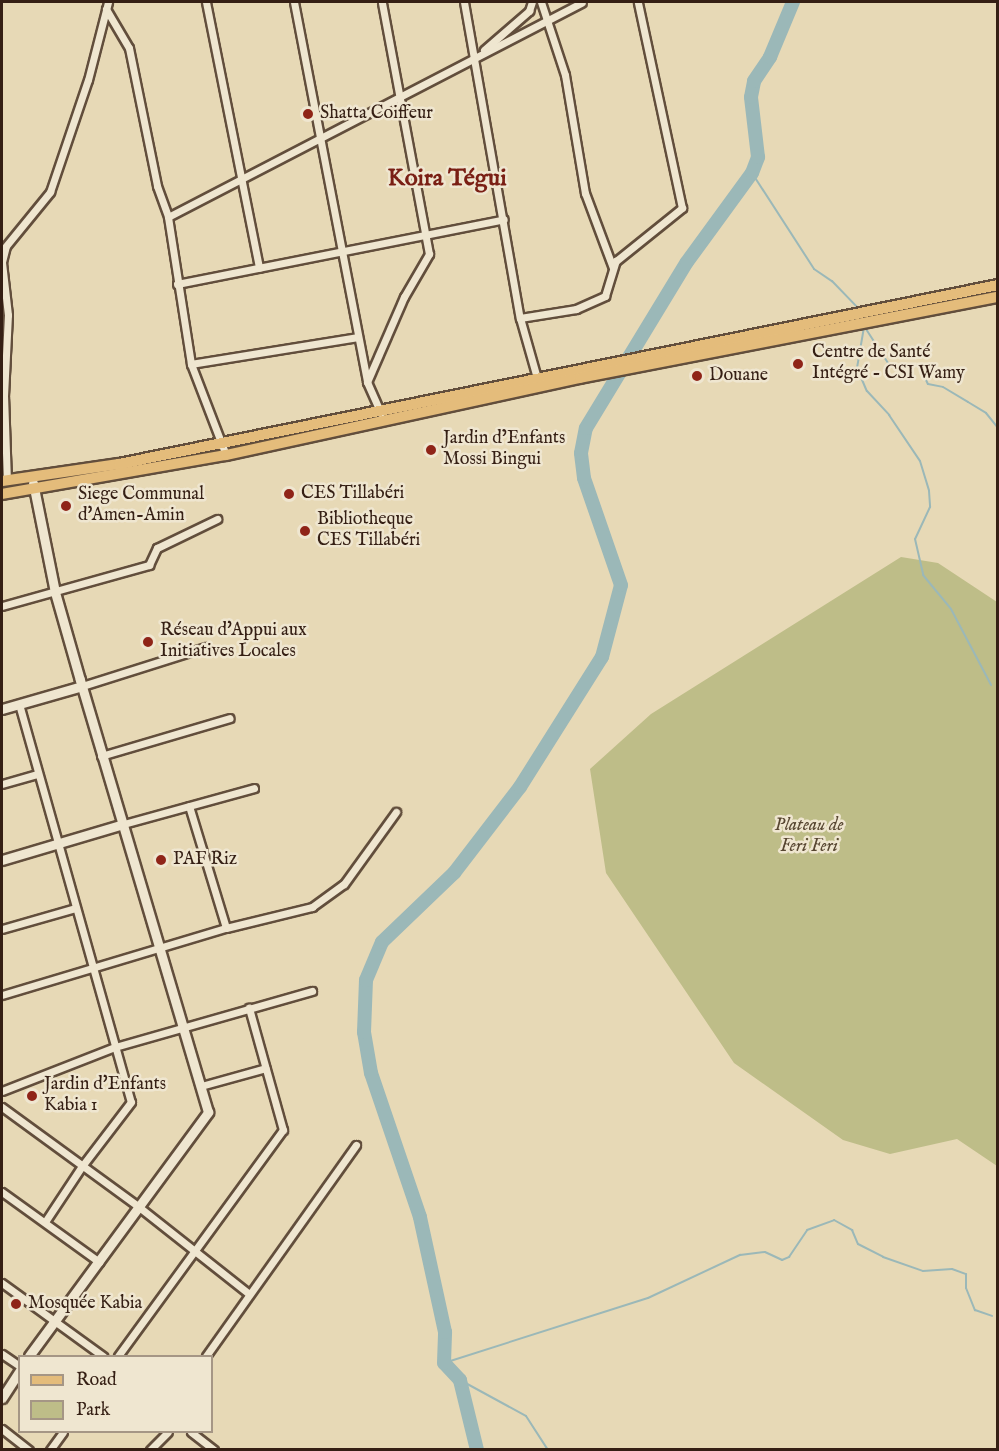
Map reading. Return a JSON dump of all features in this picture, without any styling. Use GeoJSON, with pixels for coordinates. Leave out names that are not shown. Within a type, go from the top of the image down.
{"type":"FeatureCollection","features":[{"type":"Feature","properties":{"kind":"main road"},"geometry":{"type":"LineString","coordinates":[[718,348],[998,285]]}},
{"type":"Feature","properties":{"kind":"main road"},"geometry":{"type":"LineString","coordinates":[[4,481],[32,478],[223,443],[537,378],[607,368],[998,297]]}},
{"type":"Feature","properties":{"kind":"main road"},"geometry":{"type":"LineString","coordinates":[[2,494],[36,491],[226,455],[383,421],[607,368]]}},
{"type":"Feature","properties":{"kind":"street"},"geometry":{"type":"LineString","coordinates":[[206,2],[259,268]]}},
{"type":"Feature","properties":{"kind":"street"},"geometry":{"type":"LineString","coordinates":[[294,2],[322,135],[341,251],[367,382],[383,421]]}},
{"type":"Feature","properties":{"kind":"street"},"geometry":{"type":"LineString","coordinates":[[367,382],[404,297],[429,254],[382,2]]}},
{"type":"Feature","properties":{"kind":"street"},"geometry":{"type":"LineString","coordinates":[[464,2],[520,318],[537,378]]}},
{"type":"Feature","properties":{"kind":"street"},"geometry":{"type":"LineString","coordinates":[[475,57],[529,11],[532,2]]}},
{"type":"Feature","properties":{"kind":"street"},"geometry":{"type":"LineString","coordinates":[[541,2],[565,75],[585,193],[613,268]]}},
{"type":"Feature","properties":{"kind":"street"},"geometry":{"type":"LineString","coordinates":[[168,217],[582,2]]}},
{"type":"Feature","properties":{"kind":"street"},"geometry":{"type":"LineString","coordinates":[[520,318],[576,309],[605,296],[615,261],[682,208],[638,2]]}},
{"type":"Feature","properties":{"kind":"street"},"geometry":{"type":"LineString","coordinates":[[107,5],[129,48],[157,186],[168,217],[191,364],[226,455]]}},
{"type":"Feature","properties":{"kind":"street"},"geometry":{"type":"LineString","coordinates":[[4,481],[4,396],[8,315],[2,262],[6,246],[50,192],[88,80],[107,5]]}},
{"type":"Feature","properties":{"kind":"street"},"geometry":{"type":"LineString","coordinates":[[177,284],[504,219]]}},
{"type":"Feature","properties":{"kind":"street"},"geometry":{"type":"LineString","coordinates":[[191,364],[358,337]]}},
{"type":"Feature","properties":{"kind":"street"},"geometry":{"type":"LineString","coordinates":[[30,1355],[208,1112],[120,825],[55,592],[32,478]]}},
{"type":"Feature","properties":{"kind":"street"},"geometry":{"type":"LineString","coordinates":[[2,606],[149,566],[156,548],[217,519]]}},
{"type":"Feature","properties":{"kind":"street"},"geometry":{"type":"LineString","coordinates":[[2,709],[206,647]]}},
{"type":"Feature","properties":{"kind":"street"},"geometry":{"type":"LineString","coordinates":[[19,704],[131,1102],[82,1166],[45,1222]]}},
{"type":"Feature","properties":{"kind":"street"},"geometry":{"type":"LineString","coordinates":[[101,756],[230,718]]}},
{"type":"Feature","properties":{"kind":"street"},"geometry":{"type":"LineString","coordinates":[[2,784],[38,774]]}},
{"type":"Feature","properties":{"kind":"street"},"geometry":{"type":"LineString","coordinates":[[2,860],[254,788]]}},
{"type":"Feature","properties":{"kind":"street"},"geometry":{"type":"LineString","coordinates":[[189,806],[226,928]]}},
{"type":"Feature","properties":{"kind":"street"},"geometry":{"type":"LineString","coordinates":[[2,995],[158,947],[312,907],[327,899],[344,884],[396,812]]}},
{"type":"Feature","properties":{"kind":"street"},"geometry":{"type":"LineString","coordinates":[[2,929],[75,908]]}},
{"type":"Feature","properties":{"kind":"street"},"geometry":{"type":"LineString","coordinates":[[2,1090],[114,1047],[312,991]]}},
{"type":"Feature","properties":{"kind":"street"},"geometry":{"type":"LineString","coordinates":[[118,1355],[283,1130],[249,1008]]}},
{"type":"Feature","properties":{"kind":"street"},"geometry":{"type":"LineString","coordinates":[[201,1086],[266,1068]]}},
{"type":"Feature","properties":{"kind":"street"},"geometry":{"type":"LineString","coordinates":[[2,1107],[139,1207],[249,1294]]}},
{"type":"Feature","properties":{"kind":"street"},"geometry":{"type":"LineString","coordinates":[[207,1355],[356,1145]]}},
{"type":"Feature","properties":{"kind":"street"},"geometry":{"type":"LineString","coordinates":[[2,1192],[99,1262]]}},
{"type":"Feature","properties":{"kind":"street"},"geometry":{"type":"LineString","coordinates":[[2,1283],[102,1355]]}},
{"type":"Feature","properties":{"kind":"street"},"geometry":{"type":"LineString","coordinates":[[2,1354],[18,1366]]}},
{"type":"Feature","properties":{"kind":"street"},"geometry":{"type":"LineString","coordinates":[[2,1398],[18,1371]]}},
{"type":"Feature","properties":{"kind":"street"},"geometry":{"type":"LineString","coordinates":[[2,1429],[29,1449]]}},
{"type":"Feature","properties":{"kind":"street"},"geometry":{"type":"LineString","coordinates":[[50,1449],[62,1433]]}},
{"type":"Feature","properties":{"kind":"street"},"geometry":{"type":"LineString","coordinates":[[150,1449],[166,1433]]}},
{"type":"Feature","properties":{"kind":"street"},"geometry":{"type":"LineString","coordinates":[[194,1433],[214,1449]]}},
{"type":"Feature","properties":{"kind":"green space","name":"Plateau de Feri Feri"},"geometry":{"type":"Polygon","coordinates":[[[901,557],[938,563],[997,602],[997,1166],[957,1139],[890,1154],[843,1140],[734,1063],[606,873],[590,769],[651,714],[901,557]]]}},
{"type":"Feature","properties":{"kind":"waterway"},"geometry":{"type":"LineString","coordinates":[[477,1450],[460,1380],[444,1363],[445,1332],[420,1217],[371,1073],[364,1032],[366,980],[382,942],[454,873],[520,787],[602,657],[621,585],[584,478],[581,453],[586,428],[687,262],[752,173],[758,157],[751,97],[754,81],[770,57],[793,2]]}},
{"type":"Feature","properties":{"kind":"waterway"},"geometry":{"type":"LineString","coordinates":[[752,173],[814,269],[832,281],[858,308]]}},
{"type":"Feature","properties":{"kind":"waterway"},"geometry":{"type":"LineString","coordinates":[[864,326],[890,366],[919,365],[928,384],[943,387],[986,413],[998,428]]}},
{"type":"Feature","properties":{"kind":"waterway"},"geometry":{"type":"LineString","coordinates":[[864,327],[857,368],[867,391],[889,415],[920,461],[929,491],[930,507],[915,539],[923,575],[951,609],[991,685]]}},
{"type":"Feature","properties":{"kind":"waterway"},"geometry":{"type":"LineString","coordinates":[[444,1363],[648,1298],[740,1255],[765,1252],[782,1260],[789,1257],[807,1230],[834,1220],[852,1230],[858,1244],[883,1257],[923,1271],[952,1269],[966,1274],[966,1288],[975,1310],[992,1316]]}},
{"type":"Feature","properties":{"kind":"waterway"},"geometry":{"type":"LineString","coordinates":[[460,1380],[526,1416],[548,1450]]}},
{"type":"Feature","properties":{"kind":"place","name":"Shatta Coiffeur"},"geometry":{"type":"Point","coordinates":[308,114]}},
{"type":"Feature","properties":{"kind":"place","name":"Centre de Santé Intégré - CSI Wamy"},"geometry":{"type":"Point","coordinates":[798,364]}},
{"type":"Feature","properties":{"kind":"place","name":"Douane"},"geometry":{"type":"Point","coordinates":[697,376]}},
{"type":"Feature","properties":{"kind":"place","name":"Jardin d’Enfants Mossi Bingui"},"geometry":{"type":"Point","coordinates":[431,450]}},
{"type":"Feature","properties":{"kind":"place","name":"CES Tillabéri"},"geometry":{"type":"Point","coordinates":[289,494]}},
{"type":"Feature","properties":{"kind":"place","name":"Siege Communal d'Amen-Amin"},"geometry":{"type":"Point","coordinates":[66,506]}},
{"type":"Feature","properties":{"kind":"place","name":"Bibliotheque CES Tillabéri"},"geometry":{"type":"Point","coordinates":[305,531]}},
{"type":"Feature","properties":{"kind":"place","name":"Réseau d'Appui aux Initiatives Locales"},"geometry":{"type":"Point","coordinates":[148,642]}},
{"type":"Feature","properties":{"kind":"place","name":"PAF Riz"},"geometry":{"type":"Point","coordinates":[161,860]}},
{"type":"Feature","properties":{"kind":"place","name":"Jardin d'Enfants Kabia 1"},"geometry":{"type":"Point","coordinates":[32,1096]}},
{"type":"Feature","properties":{"kind":"place","name":"Mosquée Kabia"},"geometry":{"type":"Point","coordinates":[16,1304]}},
{"type":"Feature","properties":{"kind":"district","name":"Koira Tégui"},"geometry":{"type":"Point","coordinates":[447,179]}}]}
